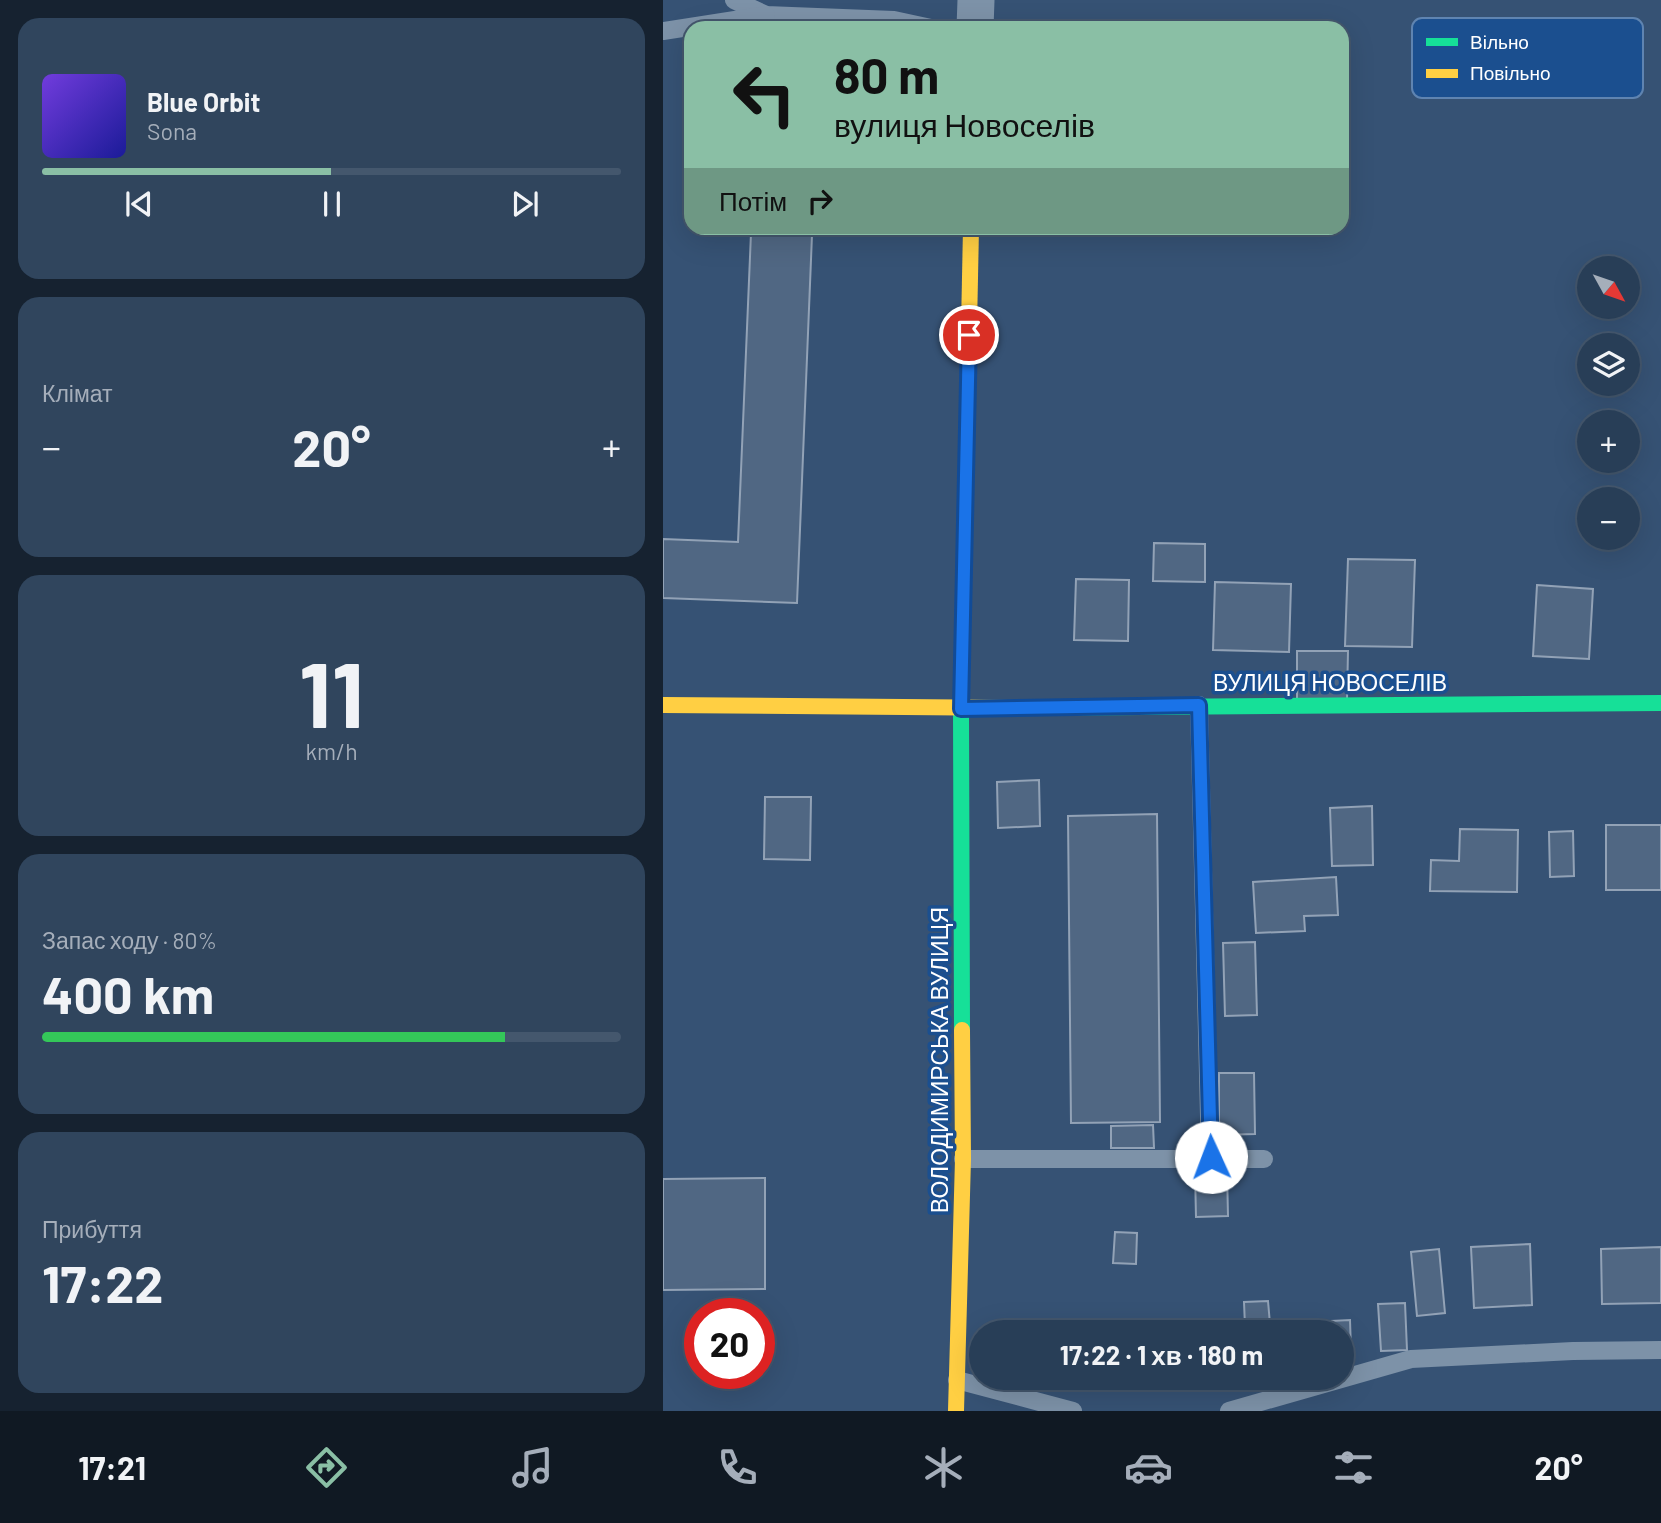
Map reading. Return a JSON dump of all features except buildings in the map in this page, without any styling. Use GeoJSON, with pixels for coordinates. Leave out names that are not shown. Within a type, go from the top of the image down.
{"type":"FeatureCollection","features":[{"type":"Feature","properties":{"kind":"street"},"geometry":{"type":"LineString","coordinates":[[975,21],[976,0]]}},
{"type":"Feature","properties":{"kind":"street","name":"ВОЛОДИМИРСЬКА ВУЛИЦЯ"},"geometry":{"type":"LineString","coordinates":[[956,1411],[963,1159],[961,709],[971,235]]}},
{"type":"Feature","properties":{"kind":"street","name":"ВУЛИЦЯ НОВОСЕЛІВ"},"geometry":{"type":"LineString","coordinates":[[663,705],[961,709],[1199,705],[1661,704]]}},
{"type":"Feature","properties":{"kind":"lane"},"geometry":{"type":"LineString","coordinates":[[734,0],[766,15]]}},
{"type":"Feature","properties":{"kind":"lane"},"geometry":{"type":"LineString","coordinates":[[727,21],[766,15],[900,21]]}},
{"type":"Feature","properties":{"kind":"lane"},"geometry":{"type":"LineString","coordinates":[[663,31],[684,28]]}},
{"type":"Feature","properties":{"kind":"lane"},"geometry":{"type":"LineString","coordinates":[[1199,705],[1211,1157]]}},
{"type":"Feature","properties":{"kind":"lane"},"geometry":{"type":"LineString","coordinates":[[963,1159],[1264,1159]]}},
{"type":"Feature","properties":{"kind":"lane"},"geometry":{"type":"LineString","coordinates":[[1229,1411],[1411,1359],[1572,1351],[1661,1350]]}},
{"type":"Feature","properties":{"kind":"lane"},"geometry":{"type":"LineString","coordinates":[[957,1380],[1073,1411]]}},
{"type":"Feature","properties":{"kind":"traffic: fast"},"geometry":{"type":"LineString","coordinates":[[962,1030],[961,709],[968,377]]}},
{"type":"Feature","properties":{"kind":"traffic: fast"},"geometry":{"type":"LineString","coordinates":[[1017,708],[1661,703]]}},
{"type":"Feature","properties":{"kind":"traffic: slow"},"geometry":{"type":"LineString","coordinates":[[968,377],[971,235]]}},
{"type":"Feature","properties":{"kind":"traffic: slow"},"geometry":{"type":"LineString","coordinates":[[663,705],[1017,708]]}},
{"type":"Feature","properties":{"kind":"traffic: slow"},"geometry":{"type":"LineString","coordinates":[[956,1411],[963,1159],[962,1030]]}},
{"type":"Feature","properties":{"kind":"route"},"geometry":{"type":"LineString","coordinates":[[969,335],[961,709],[1199,705],[1211,1157]]}}]}
